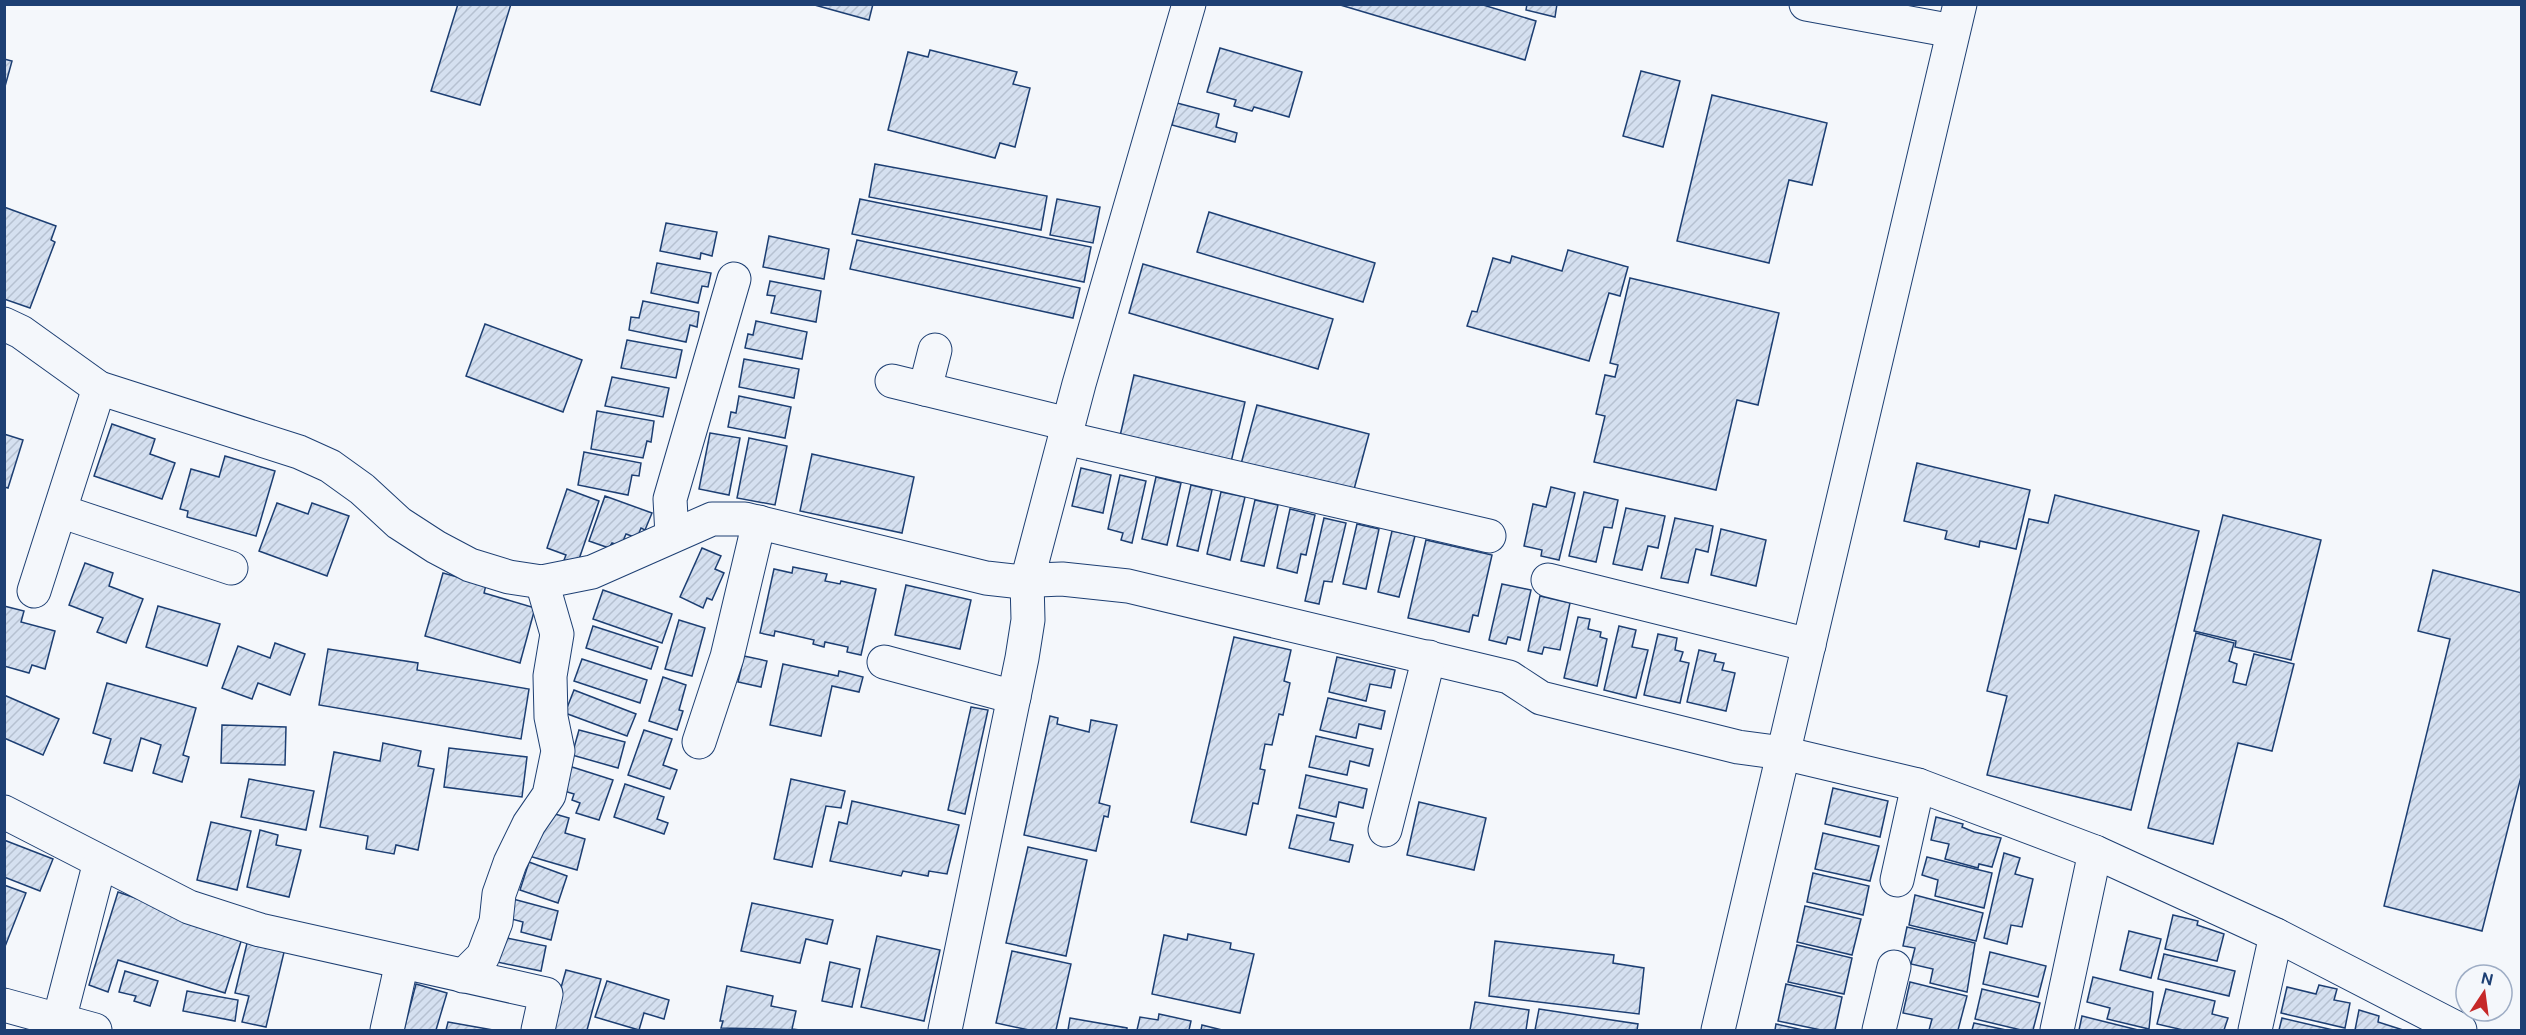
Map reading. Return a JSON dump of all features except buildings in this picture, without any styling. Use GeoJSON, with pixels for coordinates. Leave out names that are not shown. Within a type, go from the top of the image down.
{"type":"FeatureCollection","features":[{"type":"Feature","properties":{"kind":"street"},"geometry":{"type":"LineString","coordinates":[[945,1030],[1014,697],[1028,620],[1027,580],[1066,431],[1189,4]]}},
{"type":"Feature","properties":{"kind":"street"},"geometry":{"type":"LineString","coordinates":[[1718,1030],[1957,18],[1806,4]]}},
{"type":"Feature","properties":{"kind":"street"},"geometry":{"type":"LineString","coordinates":[[672,535],[670,500],[734,279]]}},
{"type":"Feature","properties":{"kind":"street"},"geometry":{"type":"LineString","coordinates":[[4,324],[21,332],[99,388],[309,457],[330,466],[362,489],[399,523],[436,547],[489,571],[509,577],[542,582],[592,572],[712,519],[759,522],[986,578],[1062,579],[1128,586],[1509,677],[1541,698],[1738,747],[1783,753],[1918,785],[2095,852],[2276,935],[2446,1027]]}},
{"type":"Feature","properties":{"kind":"street"},"geometry":{"type":"LineString","coordinates":[[925,389],[935,350]]}},
{"type":"Feature","properties":{"kind":"street"},"geometry":{"type":"LineString","coordinates":[[892,381],[1066,431],[1489,536]]}},
{"type":"Feature","properties":{"kind":"street"},"geometry":{"type":"LineString","coordinates":[[34,591],[99,388]]}},
{"type":"Feature","properties":{"kind":"street"},"geometry":{"type":"LineString","coordinates":[[60,511],[231,568]]}},
{"type":"Feature","properties":{"kind":"street"},"geometry":{"type":"LineString","coordinates":[[699,742],[728,657],[759,522]]}},
{"type":"Feature","properties":{"kind":"street"},"geometry":{"type":"LineString","coordinates":[[1548,580],[1809,645]]}},
{"type":"Feature","properties":{"kind":"street"},"geometry":{"type":"LineString","coordinates":[[463,976],[483,956],[496,922],[499,894],[510,863],[529,824],[549,795],[558,751],[551,717],[550,676],[557,634],[542,582]]}},
{"type":"Feature","properties":{"kind":"street"},"geometry":{"type":"LineString","coordinates":[[1385,830],[1429,657]]}},
{"type":"Feature","properties":{"kind":"street"},"geometry":{"type":"LineString","coordinates":[[884,662],[1014,697]]}},
{"type":"Feature","properties":{"kind":"street"},"geometry":{"type":"LineString","coordinates":[[1897,880],[1918,785]]}},
{"type":"Feature","properties":{"kind":"street"},"geometry":{"type":"LineString","coordinates":[[4,812],[189,907],[250,927],[546,994],[538,1030]]}},
{"type":"Feature","properties":{"kind":"street"},"geometry":{"type":"LineString","coordinates":[[2057,1030],[2095,852]]}},
{"type":"Feature","properties":{"kind":"street"},"geometry":{"type":"LineString","coordinates":[[59,1020],[100,862]]}},
{"type":"Feature","properties":{"kind":"street"},"geometry":{"type":"LineString","coordinates":[[2255,1030],[2276,935]]}},
{"type":"Feature","properties":{"kind":"street"},"geometry":{"type":"LineString","coordinates":[[387,1030],[402,963]]}},
{"type":"Feature","properties":{"kind":"street"},"geometry":{"type":"LineString","coordinates":[[1880,1030],[1894,967]]}},
{"type":"Feature","properties":{"kind":"street"},"geometry":{"type":"LineString","coordinates":[[4,1005],[95,1030]]}}]}
